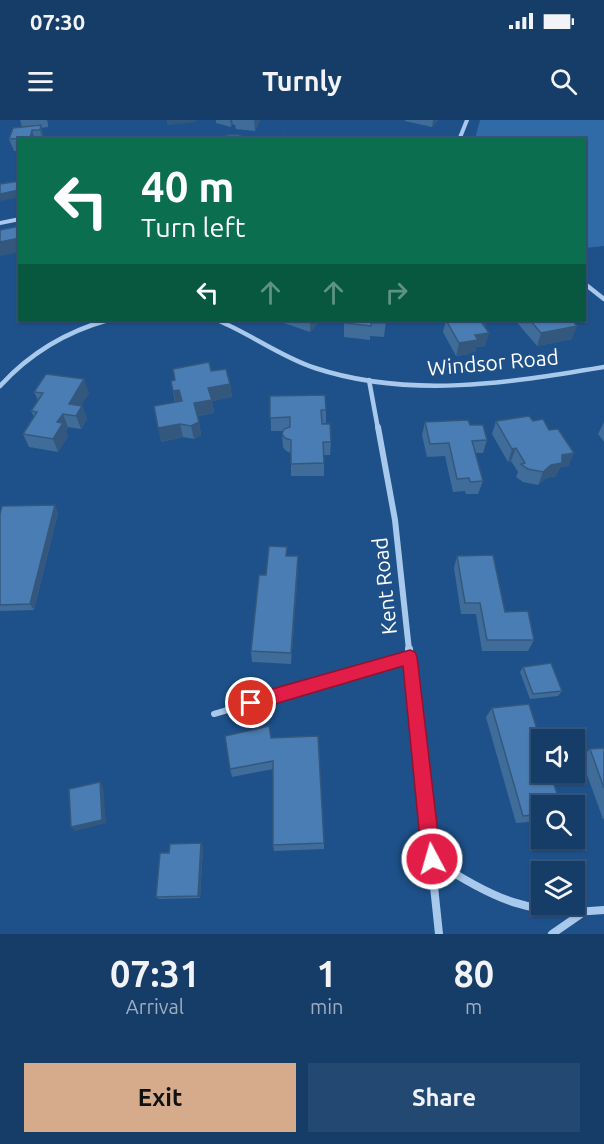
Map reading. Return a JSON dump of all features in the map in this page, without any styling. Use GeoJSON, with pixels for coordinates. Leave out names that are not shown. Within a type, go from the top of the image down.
{"type":"FeatureCollection","features":[{"type":"Feature","properties":{"kind":"street"},"geometry":{"type":"LineString","coordinates":[[460,138],[467,120]]}},
{"type":"Feature","properties":{"kind":"street"},"geometry":{"type":"LineString","coordinates":[[0,223],[18,219]]}},
{"type":"Feature","properties":{"kind":"street"},"geometry":{"type":"LineString","coordinates":[[586,285],[604,299]]}},
{"type":"Feature","properties":{"kind":"street"},"geometry":{"type":"LineString","coordinates":[[0,386],[12,372],[61,336],[86,325],[104,321]]}},
{"type":"Feature","properties":{"kind":"street","name":"Windsor Road"},"geometry":{"type":"LineString","coordinates":[[220,321],[235,326],[291,358],[314,368],[369,380],[420,386],[458,386],[528,380],[604,367]]}},
{"type":"Feature","properties":{"kind":"street","name":"Kent Road"},"geometry":{"type":"LineString","coordinates":[[369,380],[395,520],[440,934]]}},
{"type":"Feature","properties":{"kind":"street"},"geometry":{"type":"LineString","coordinates":[[432,859],[496,898],[531,908]]}},
{"type":"Feature","properties":{"kind":"street"},"geometry":{"type":"LineString","coordinates":[[585,913],[604,910]]}},
{"type":"Feature","properties":{"kind":"street"},"geometry":{"type":"LineString","coordinates":[[552,934],[579,915]]}},
{"type":"Feature","properties":{"kind":"lane"},"geometry":{"type":"LineString","coordinates":[[214,714],[410,657]]}},
{"type":"Feature","properties":{"kind":"shaded area"},"geometry":{"type":"Polygon","coordinates":[[[480,120],[604,120],[604,246],[586,248],[586,138],[475,138],[480,120]]]}},
{"type":"Feature","properties":{"kind":"building"},"geometry":{"type":"Polygon","coordinates":[[[41,125],[40,130],[32,130],[30,138],[9,139],[13,128],[41,125]]]}},
{"type":"Feature","properties":{"kind":"building"},"geometry":{"type":"Polygon","coordinates":[[[228,135],[240,135],[240,138],[223,137],[228,135]]]}},
{"type":"Feature","properties":{"kind":"building"},"geometry":{"type":"Polygon","coordinates":[[[18,181],[18,190],[0,194],[0,184],[18,181]]]}},
{"type":"Feature","properties":{"kind":"building"},"geometry":{"type":"Polygon","coordinates":[[[18,226],[18,238],[0,242],[0,230],[18,226]]]}},
{"type":"Feature","properties":{"kind":"building"},"geometry":{"type":"Polygon","coordinates":[[[345,321],[386,321],[386,323],[371,323],[371,326],[345,323],[345,321]]]}},
{"type":"Feature","properties":{"kind":"building"},"geometry":{"type":"Polygon","coordinates":[[[447,321],[486,321],[482,323],[489,333],[475,335],[478,340],[459,343],[447,321]]]}},
{"type":"Feature","properties":{"kind":"building"},"geometry":{"type":"Polygon","coordinates":[[[531,321],[573,321],[577,326],[541,333],[531,321]]]}},
{"type":"Feature","properties":{"kind":"building"},"geometry":{"type":"Polygon","coordinates":[[[209,362],[211,371],[226,369],[230,384],[208,388],[212,400],[194,403],[199,422],[191,426],[180,424],[158,428],[154,406],[182,401],[179,390],[173,391],[171,381],[175,380],[173,369],[209,362]]]}},
{"type":"Feature","properties":{"kind":"building"},"geometry":{"type":"Polygon","coordinates":[[[46,374],[84,379],[69,404],[82,406],[76,416],[63,414],[57,422],[63,423],[53,439],[23,434],[37,412],[31,411],[43,393],[34,392],[46,374]]]}},
{"type":"Feature","properties":{"kind":"building"},"geometry":{"type":"Polygon","coordinates":[[[325,395],[326,410],[321,410],[322,424],[330,424],[331,442],[323,442],[324,463],[291,464],[291,440],[282,434],[284,429],[290,427],[290,417],[270,418],[270,396],[325,395]]]}},
{"type":"Feature","properties":{"kind":"building"},"geometry":{"type":"Polygon","coordinates":[[[529,416],[533,421],[543,419],[549,430],[558,429],[574,453],[562,455],[562,463],[551,465],[543,472],[528,469],[521,464],[525,463],[516,448],[512,449],[496,421],[529,416]]]}},
{"type":"Feature","properties":{"kind":"building"},"geometry":{"type":"Polygon","coordinates":[[[468,420],[470,425],[483,425],[487,440],[472,441],[483,481],[470,482],[469,478],[457,479],[449,443],[430,444],[425,422],[468,420]]]}},
{"type":"Feature","properties":{"kind":"building"},"geometry":{"type":"Polygon","coordinates":[[[55,505],[30,604],[0,605],[0,514],[2,506],[55,505]]]}},
{"type":"Feature","properties":{"kind":"building"},"geometry":{"type":"Polygon","coordinates":[[[269,546],[287,547],[286,556],[298,556],[291,653],[251,651],[259,575],[266,575],[269,546]]]}},
{"type":"Feature","properties":{"kind":"building"},"geometry":{"type":"Polygon","coordinates":[[[493,555],[505,612],[528,611],[534,640],[487,640],[480,603],[465,603],[457,556],[493,555]]]}},
{"type":"Feature","properties":{"kind":"building"},"geometry":{"type":"Polygon","coordinates":[[[551,663],[562,691],[533,694],[523,667],[551,663]]]}},
{"type":"Feature","properties":{"kind":"building"},"geometry":{"type":"Polygon","coordinates":[[[529,704],[537,729],[531,729],[531,783],[554,783],[557,795],[531,795],[531,815],[523,816],[492,708],[529,704]]]}},
{"type":"Feature","properties":{"kind":"building"},"geometry":{"type":"Polygon","coordinates":[[[269,726],[271,738],[318,736],[324,843],[273,845],[273,761],[230,769],[225,736],[269,726]]]}},
{"type":"Feature","properties":{"kind":"building"},"geometry":{"type":"Polygon","coordinates":[[[604,748],[604,788],[590,749],[604,748]]]}},
{"type":"Feature","properties":{"kind":"building"},"geometry":{"type":"Polygon","coordinates":[[[100,782],[102,820],[71,827],[69,789],[100,782]]]}},
{"type":"Feature","properties":{"kind":"building"},"geometry":{"type":"Polygon","coordinates":[[[201,843],[198,896],[156,897],[160,853],[169,853],[170,844],[201,843]]]}},
{"type":"Feature","properties":{"kind":"route"},"geometry":{"type":"LineString","coordinates":[[251,703],[410,657],[432,859]]}}]}
